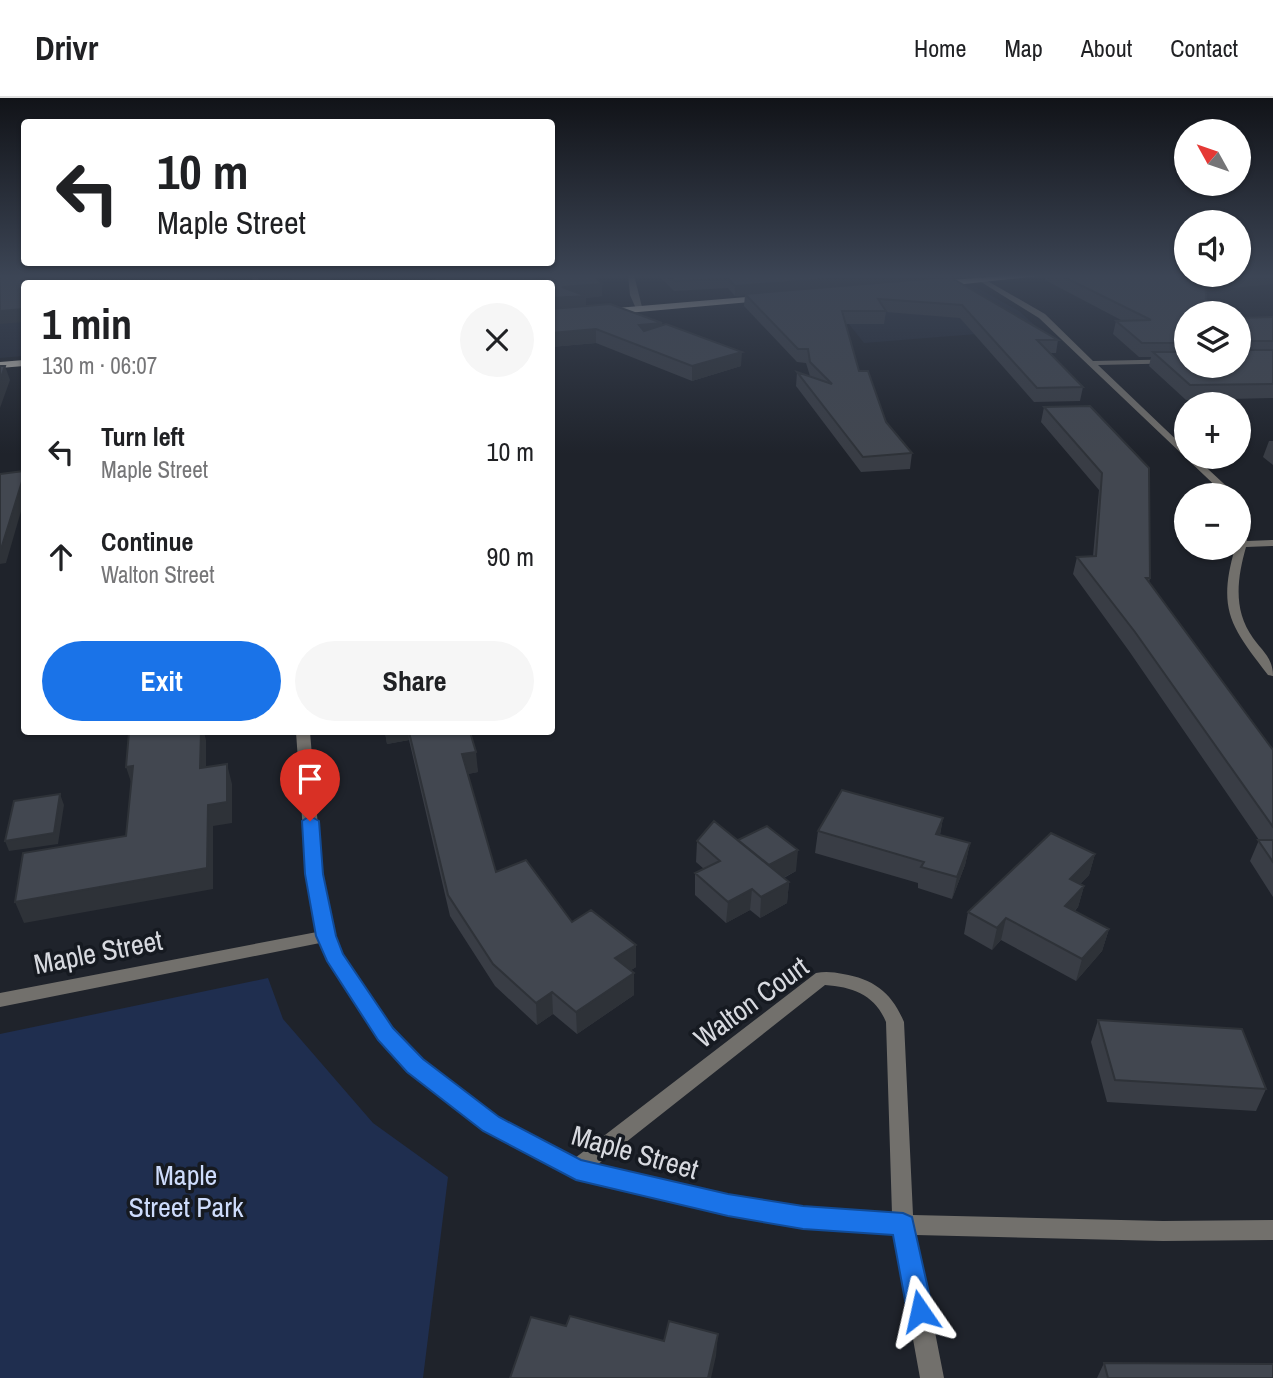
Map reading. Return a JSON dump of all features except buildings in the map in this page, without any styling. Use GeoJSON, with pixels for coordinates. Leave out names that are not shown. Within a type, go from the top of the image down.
{"type":"FeatureCollection","features":[{"type":"Feature","properties":{"kind":"main road"},"geometry":{"type":"LineString","coordinates":[[0,365],[21,363]]}},
{"type":"Feature","properties":{"kind":"street"},"geometry":{"type":"LineString","coordinates":[[1063,335],[1174,441]]}},
{"type":"Feature","properties":{"kind":"street"},"geometry":{"type":"LineString","coordinates":[[1094,363],[1174,361]]}},
{"type":"Feature","properties":{"kind":"street"},"geometry":{"type":"LineString","coordinates":[[1203,469],[1218,483]]}},
{"type":"Feature","properties":{"kind":"street"},"geometry":{"type":"LineString","coordinates":[[1251,544],[1273,543]]}},
{"type":"Feature","properties":{"kind":"street"},"geometry":{"type":"LineString","coordinates":[[1238,560],[1234,613],[1241,629],[1273,672]]}},
{"type":"Feature","properties":{"kind":"street"},"geometry":{"type":"LineString","coordinates":[[303,735],[314,874],[326,936]]}},
{"type":"Feature","properties":{"kind":"street","name":"Maple Street"},"geometry":{"type":"LineString","coordinates":[[0,1000],[326,936],[334,956],[386,1034],[415,1066],[491,1124],[576,1169],[728,1205],[803,1217],[903,1225],[1163,1231],[1273,1230]]}},
{"type":"Feature","properties":{"kind":"street","name":"Walton Court"},"geometry":{"type":"LineString","coordinates":[[576,1169],[822,978],[849,980],[880,995],[895,1021],[903,1225],[932,1378]]}},
{"type":"Feature","properties":{"kind":"shaded area"},"geometry":{"type":"Polygon","coordinates":[[[0,335],[21,335],[21,356],[0,358],[0,335]]]}},
{"type":"Feature","properties":{"kind":"shaded area"},"geometry":{"type":"Polygon","coordinates":[[[857,335],[967,335],[864,343],[857,335]]]}},
{"type":"Feature","properties":{"kind":"green space","name":"Maple Street Park"},"geometry":{"type":"Polygon","coordinates":[[[268,978],[283,1019],[373,1123],[448,1177],[423,1378],[0,1378],[0,1034],[268,978]]]}},
{"type":"Feature","properties":{"kind":"route"},"geometry":{"type":"LineString","coordinates":[[310,821],[314,874],[326,936],[334,956],[386,1034],[415,1066],[491,1124],[576,1169],[704,1201],[803,1217],[903,1225],[920,1311]]}}]}
